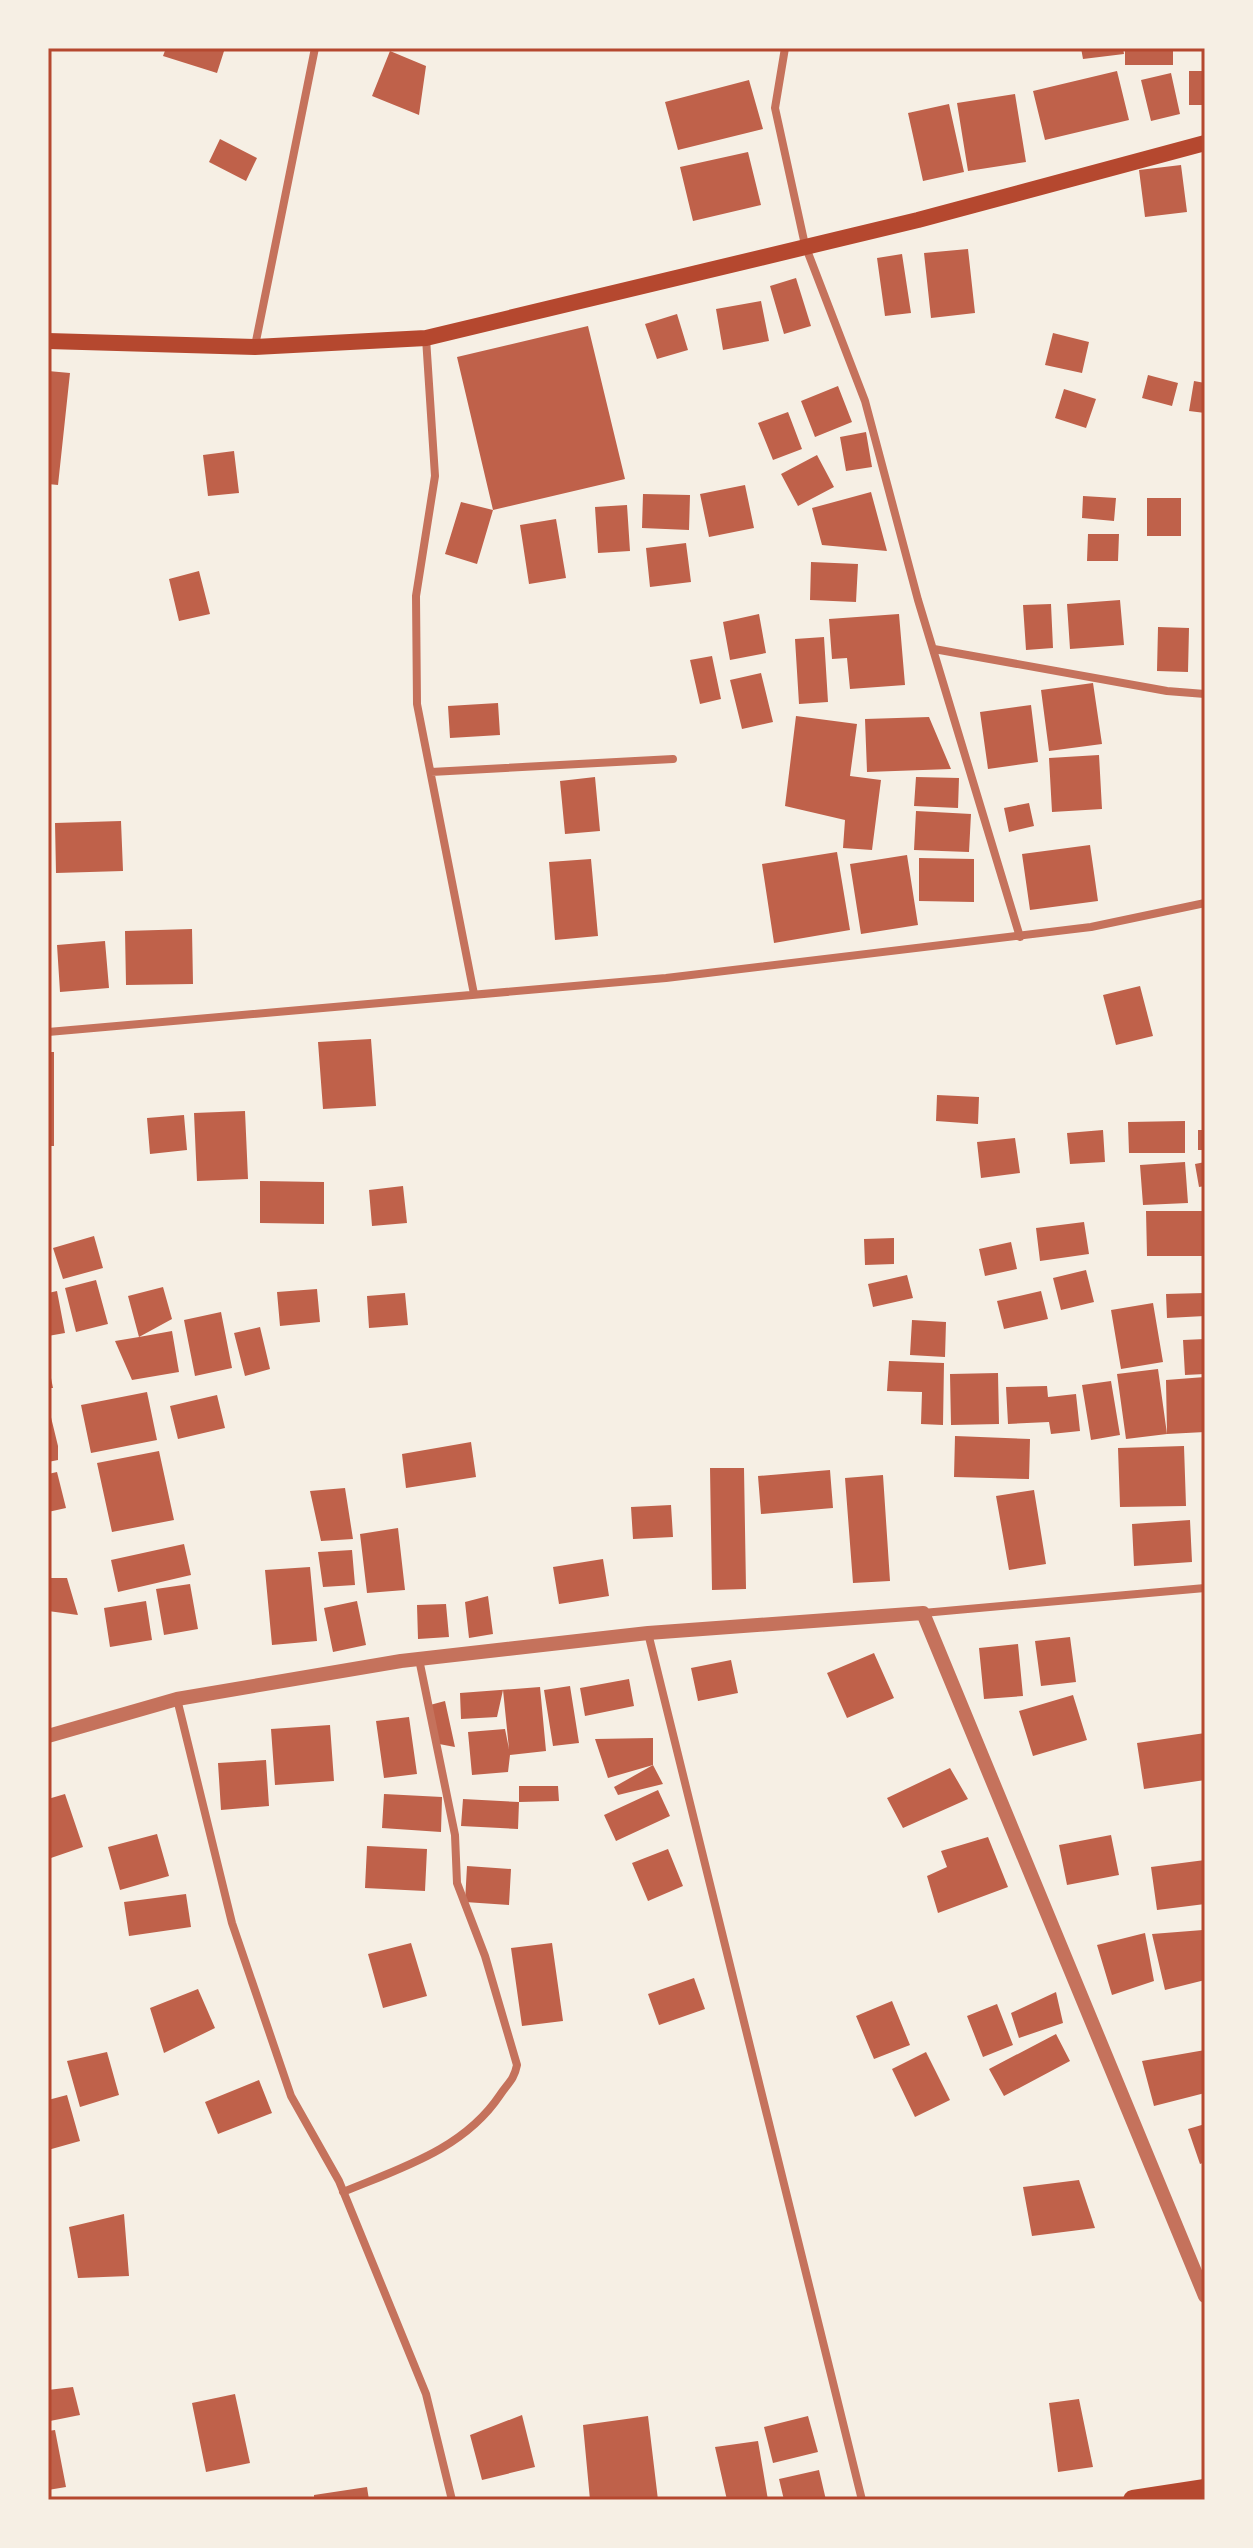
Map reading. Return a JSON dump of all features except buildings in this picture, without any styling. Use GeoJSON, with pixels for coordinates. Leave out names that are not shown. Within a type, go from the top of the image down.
{"type":"FeatureCollection","features":[{"type":"Feature","properties":{"kind":"main road"},"geometry":{"type":"LineString","coordinates":[[48,341],[255,347],[426,338],[918,220],[1205,143]]}},
{"type":"Feature","properties":{"kind":"main road"},"geometry":{"type":"LineString","coordinates":[[1133,2500],[1205,2489]]}},
{"type":"Feature","properties":{"kind":"street"},"geometry":{"type":"LineString","coordinates":[[255,347],[315,48]]}},
{"type":"Feature","properties":{"kind":"street"},"geometry":{"type":"LineString","coordinates":[[785,48],[775,108],[805,245],[865,401],[918,600],[1020,937]]}},
{"type":"Feature","properties":{"kind":"street"},"geometry":{"type":"LineString","coordinates":[[426,338],[435,476],[416,596],[417,704],[474,994]]}},
{"type":"Feature","properties":{"kind":"street"},"geometry":{"type":"LineString","coordinates":[[934,649],[1167,691],[1205,694]]}},
{"type":"Feature","properties":{"kind":"street"},"geometry":{"type":"LineString","coordinates":[[431,772],[673,759]]}},
{"type":"Feature","properties":{"kind":"street"},"geometry":{"type":"LineString","coordinates":[[48,1032],[666,978],[1020,937],[1091,927],[1205,903]]}},
{"type":"Feature","properties":{"kind":"street"},"geometry":{"type":"LineString","coordinates":[[48,1736],[177,1699],[419,1659],[648,1633],[1205,1588]]}},
{"type":"Feature","properties":{"kind":"street"},"geometry":{"type":"LineString","coordinates":[[923,1613],[1205,2296]]}},
{"type":"Feature","properties":{"kind":"street"},"geometry":{"type":"LineString","coordinates":[[648,1633],[862,2500]]}},
{"type":"Feature","properties":{"kind":"street"},"geometry":{"type":"LineString","coordinates":[[343,2192],[426,2157],[475,2127],[514,2082],[517,2065],[485,1956],[457,1883],[455,1835],[419,1659]]}},
{"type":"Feature","properties":{"kind":"street"},"geometry":{"type":"LineString","coordinates":[[177,1699],[232,1923],[291,2096],[343,2192],[426,2394],[452,2500]]}}]}
